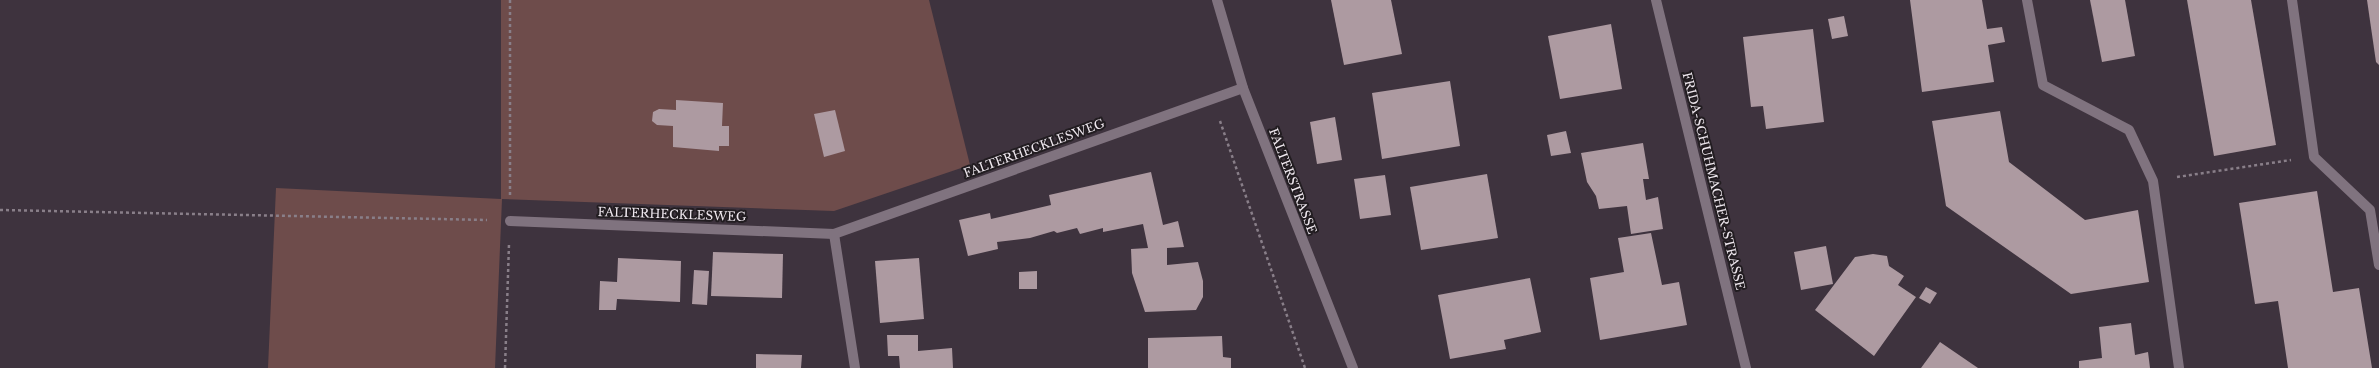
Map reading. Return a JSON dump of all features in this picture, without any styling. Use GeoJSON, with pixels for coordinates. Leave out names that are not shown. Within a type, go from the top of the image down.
{"type":"FeatureCollection","features":[{"type":"Feature","properties":{"kind":"street","name":"FALTERSTRASSE"},"geometry":{"type":"LineString","coordinates":[[1217,0],[1243,88],[1353,368]]}},
{"type":"Feature","properties":{"kind":"street","name":"FRIDA-SCHUHMACHER-STRASSE"},"geometry":{"type":"LineString","coordinates":[[1656,0],[1746,368]]}},
{"type":"Feature","properties":{"kind":"street"},"geometry":{"type":"LineString","coordinates":[[2027,0],[2043,85],[2129,130],[2153,181],[2179,368]]}},
{"type":"Feature","properties":{"kind":"street"},"geometry":{"type":"LineString","coordinates":[[2292,0],[2314,156],[2370,210],[2379,265]]}},
{"type":"Feature","properties":{"kind":"street","name":"FALTERHECKLESWEG"},"geometry":{"type":"LineString","coordinates":[[510,221],[834,234],[1243,88]]}},
{"type":"Feature","properties":{"kind":"street"},"geometry":{"type":"LineString","coordinates":[[834,234],[855,368]]}},
{"type":"Feature","properties":{"kind":"path"},"geometry":{"type":"LineString","coordinates":[[504,368],[510,221],[510,0]]}},
{"type":"Feature","properties":{"kind":"path"},"geometry":{"type":"LineString","coordinates":[[1213,98],[1305,368]]}},
{"type":"Feature","properties":{"kind":"path"},"geometry":{"type":"LineString","coordinates":[[2153,181],[2314,156]]}},
{"type":"Feature","properties":{"kind":"path"},"geometry":{"type":"LineString","coordinates":[[0,210],[510,221]]}},
{"type":"Feature","properties":{"kind":"shaded area"},"geometry":{"type":"Polygon","coordinates":[[[501,0],[929,0],[970,165],[834,211],[502,199],[495,368],[268,368],[276,188],[501,199],[501,0]]]}},
{"type":"Feature","properties":{"kind":"building"},"geometry":{"type":"Polygon","coordinates":[[[1331,0],[1391,0],[1402,54],[1344,65],[1331,0]]]}},
{"type":"Feature","properties":{"kind":"building"},"geometry":{"type":"Polygon","coordinates":[[[1910,0],[1982,0],[1987,29],[2002,27],[2005,42],[1988,45],[1994,82],[1922,92],[1910,0]]]}},
{"type":"Feature","properties":{"kind":"building"},"geometry":{"type":"Polygon","coordinates":[[[2090,0],[2125,0],[2135,56],[2102,62],[2090,0]]]}},
{"type":"Feature","properties":{"kind":"building"},"geometry":{"type":"Polygon","coordinates":[[[2187,0],[2251,0],[2276,145],[2214,156],[2187,0]]]}},
{"type":"Feature","properties":{"kind":"building"},"geometry":{"type":"Polygon","coordinates":[[[2367,0],[2379,0],[2379,65],[2376,62],[2367,0]]]}},
{"type":"Feature","properties":{"kind":"building"},"geometry":{"type":"Polygon","coordinates":[[[1844,16],[1848,36],[1832,39],[1828,19],[1844,16]]]}},
{"type":"Feature","properties":{"kind":"building"},"geometry":{"type":"Polygon","coordinates":[[[1611,24],[1622,89],[1560,99],[1548,36],[1611,24]]]}},
{"type":"Feature","properties":{"kind":"building"},"geometry":{"type":"Polygon","coordinates":[[[1813,29],[1824,122],[1766,129],[1763,106],[1751,107],[1743,37],[1813,29]]]}},
{"type":"Feature","properties":{"kind":"building"},"geometry":{"type":"Polygon","coordinates":[[[1450,81],[1460,146],[1382,159],[1372,93],[1450,81]]]}},
{"type":"Feature","properties":{"kind":"building"},"geometry":{"type":"Polygon","coordinates":[[[676,100],[723,103],[722,126],[729,126],[729,146],[719,146],[719,151],[673,147],[673,126],[657,125],[652,121],[653,112],[659,109],[676,110],[676,100]]]}},
{"type":"Feature","properties":{"kind":"building"},"geometry":{"type":"Polygon","coordinates":[[[835,110],[845,151],[824,157],[814,114],[835,110]]]}},
{"type":"Feature","properties":{"kind":"building"},"geometry":{"type":"Polygon","coordinates":[[[2000,111],[2009,162],[2085,220],[2138,210],[2149,282],[2071,294],[1946,206],[1932,121],[2000,111]]]}},
{"type":"Feature","properties":{"kind":"building"},"geometry":{"type":"Polygon","coordinates":[[[1335,117],[1342,160],[1317,164],[1310,122],[1335,117]]]}},
{"type":"Feature","properties":{"kind":"building"},"geometry":{"type":"Polygon","coordinates":[[[1566,131],[1571,153],[1551,156],[1547,135],[1566,131]]]}},
{"type":"Feature","properties":{"kind":"building"},"geometry":{"type":"Polygon","coordinates":[[[1643,143],[1649,179],[1643,179],[1646,200],[1658,197],[1663,229],[1631,234],[1627,206],[1599,209],[1596,196],[1587,182],[1581,153],[1643,143]]]}},
{"type":"Feature","properties":{"kind":"building"},"geometry":{"type":"Polygon","coordinates":[[[1151,172],[1163,225],[1178,221],[1184,247],[1167,248],[1167,265],[1198,262],[1203,281],[1203,297],[1196,310],[1145,312],[1132,273],[1131,249],[1148,248],[1143,224],[1103,232],[1103,228],[1080,234],[1077,228],[1057,233],[1054,231],[1030,238],[997,242],[998,249],[968,256],[959,220],[990,213],[991,219],[1051,205],[1049,195],[1151,172]]]}},
{"type":"Feature","properties":{"kind":"building"},"geometry":{"type":"Polygon","coordinates":[[[1487,174],[1498,238],[1421,250],[1410,187],[1487,174]]]}},
{"type":"Feature","properties":{"kind":"building"},"geometry":{"type":"Polygon","coordinates":[[[1385,175],[1391,215],[1360,219],[1354,179],[1385,175]]]}},
{"type":"Feature","properties":{"kind":"building"},"geometry":{"type":"Polygon","coordinates":[[[2317,191],[2333,292],[2359,288],[2372,368],[2288,368],[2278,301],[2255,304],[2239,203],[2317,191]]]}},
{"type":"Feature","properties":{"kind":"building"},"geometry":{"type":"Polygon","coordinates":[[[1651,233],[1662,285],[1679,282],[1687,325],[1600,340],[1590,278],[1624,272],[1618,238],[1651,233]]]}},
{"type":"Feature","properties":{"kind":"building"},"geometry":{"type":"Polygon","coordinates":[[[1826,246],[1833,284],[1801,290],[1794,252],[1826,246]]]}},
{"type":"Feature","properties":{"kind":"building"},"geometry":{"type":"Polygon","coordinates":[[[713,252],[783,254],[782,298],[711,296],[713,252]]]}},
{"type":"Feature","properties":{"kind":"building"},"geometry":{"type":"Polygon","coordinates":[[[1873,254],[1887,256],[1889,266],[1904,276],[1898,285],[1916,297],[1874,356],[1815,310],[1855,257],[1873,254]]]}},
{"type":"Feature","properties":{"kind":"building"},"geometry":{"type":"Polygon","coordinates":[[[618,258],[681,261],[680,302],[617,299],[616,310],[599,310],[600,281],[617,282],[618,258]]]}},
{"type":"Feature","properties":{"kind":"building"},"geometry":{"type":"Polygon","coordinates":[[[919,258],[924,319],[880,323],[875,261],[919,258]]]}},
{"type":"Feature","properties":{"kind":"building"},"geometry":{"type":"Polygon","coordinates":[[[694,270],[709,271],[707,305],[692,304],[694,270]]]}},
{"type":"Feature","properties":{"kind":"building"},"geometry":{"type":"Polygon","coordinates":[[[1037,271],[1037,289],[1019,289],[1019,272],[1037,271]]]}},
{"type":"Feature","properties":{"kind":"building"},"geometry":{"type":"Polygon","coordinates":[[[1530,278],[1541,332],[1504,340],[1506,349],[1450,359],[1438,295],[1530,278]]]}},
{"type":"Feature","properties":{"kind":"building"},"geometry":{"type":"Polygon","coordinates":[[[1926,287],[1937,293],[1930,304],[1919,298],[1926,287]]]}},
{"type":"Feature","properties":{"kind":"building"},"geometry":{"type":"Polygon","coordinates":[[[2131,323],[2135,355],[2148,352],[2150,368],[2079,368],[2079,361],[2102,358],[2099,327],[2131,323]]]}},
{"type":"Feature","properties":{"kind":"building"},"geometry":{"type":"Polygon","coordinates":[[[887,335],[918,335],[918,351],[952,348],[953,368],[900,368],[899,356],[888,356],[887,335]]]}},
{"type":"Feature","properties":{"kind":"building"},"geometry":{"type":"Polygon","coordinates":[[[1222,336],[1223,357],[1231,358],[1231,368],[1148,368],[1148,338],[1222,336]]]}},
{"type":"Feature","properties":{"kind":"building"},"geometry":{"type":"Polygon","coordinates":[[[1940,342],[1978,368],[1921,368],[1940,342]]]}},
{"type":"Feature","properties":{"kind":"building"},"geometry":{"type":"Polygon","coordinates":[[[756,354],[802,355],[801,368],[756,368],[756,354]]]}}]}
